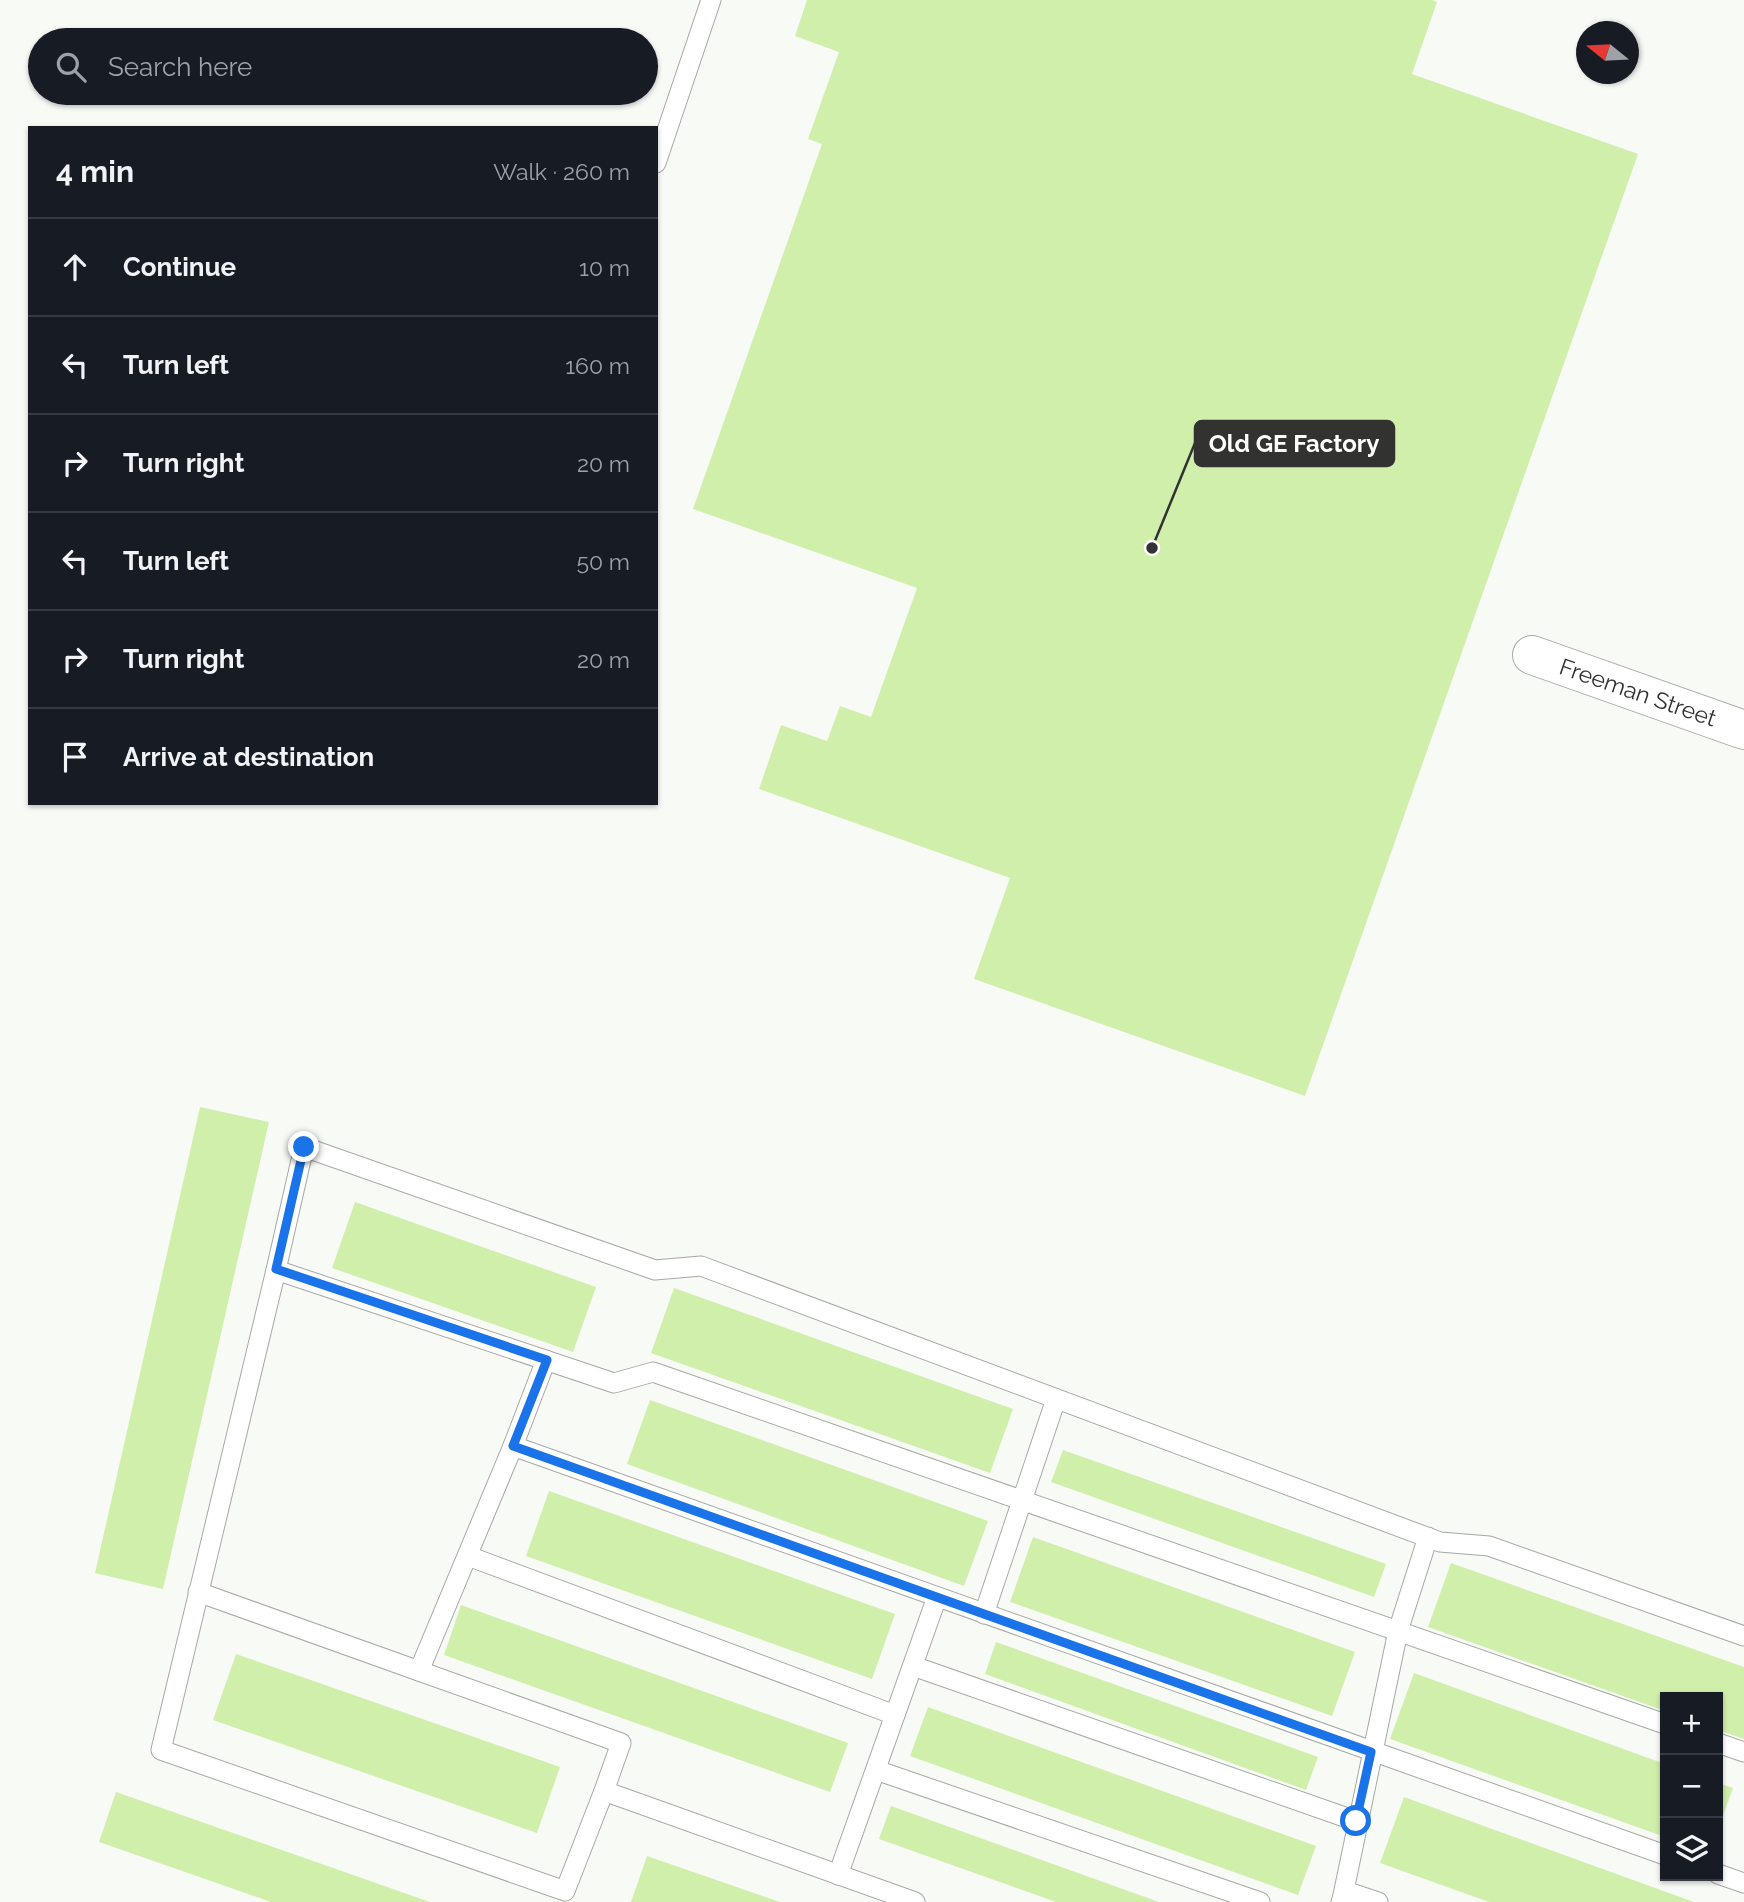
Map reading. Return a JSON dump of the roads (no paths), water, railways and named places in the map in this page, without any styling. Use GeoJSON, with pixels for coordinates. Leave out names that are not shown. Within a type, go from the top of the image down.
{"type":"FeatureCollection","features":[{"type":"Feature","properties":{"kind":"street","name":"Freeman Street"},"geometry":{"type":"LineString","coordinates":[[1532,655],[1744,730]]}},
{"type":"Feature","properties":{"kind":"lane"},"geometry":{"type":"LineString","coordinates":[[658,157],[711,0]]}},
{"type":"Feature","properties":{"kind":"lane"},"geometry":{"type":"LineString","coordinates":[[198,1591],[621,1743],[565,1891],[161,1750],[198,1591],[276,1269],[304,1147],[655,1270],[701,1266],[1428,1538],[1440,1542],[1489,1546],[1744,1636]]}},
{"type":"Feature","properties":{"kind":"lane"},"geometry":{"type":"LineString","coordinates":[[276,1269],[614,1382],[653,1372],[1660,1722]]}},
{"type":"Feature","properties":{"kind":"lane"},"geometry":{"type":"LineString","coordinates":[[419,1671],[547,1360]]}},
{"type":"Feature","properties":{"kind":"lane"},"geometry":{"type":"LineString","coordinates":[[984,1614],[1056,1399]]}},
{"type":"Feature","properties":{"kind":"lane"},"geometry":{"type":"LineString","coordinates":[[513,1446],[1660,1853]]}},
{"type":"Feature","properties":{"kind":"lane"},"geometry":{"type":"LineString","coordinates":[[1341,1901],[1398,1631],[1428,1538]]}},
{"type":"Feature","properties":{"kind":"lane"},"geometry":{"type":"LineString","coordinates":[[468,1556],[895,1715]]}},
{"type":"Feature","properties":{"kind":"lane"},"geometry":{"type":"LineString","coordinates":[[838,1875],[937,1597]]}},
{"type":"Feature","properties":{"kind":"lane"},"geometry":{"type":"LineString","coordinates":[[913,1666],[1356,1821]]}},
{"type":"Feature","properties":{"kind":"lane"},"geometry":{"type":"LineString","coordinates":[[1723,1745],[1744,1752]]}},
{"type":"Feature","properties":{"kind":"lane"},"geometry":{"type":"LineString","coordinates":[[876,1770],[1260,1902]]}},
{"type":"Feature","properties":{"kind":"lane"},"geometry":{"type":"LineString","coordinates":[[604,1791],[915,1902]]}},
{"type":"Feature","properties":{"kind":"lane"},"geometry":{"type":"LineString","coordinates":[[1723,1876],[1744,1883]]}},
{"type":"Feature","properties":{"kind":"lane"},"geometry":{"type":"LineString","coordinates":[[1341,1901],[1345,1891],[1378,1902]]}},
{"type":"Feature","properties":{"kind":"place","name":"Old GE Factory"},"geometry":{"type":"Point","coordinates":[1152,548]}}]}
